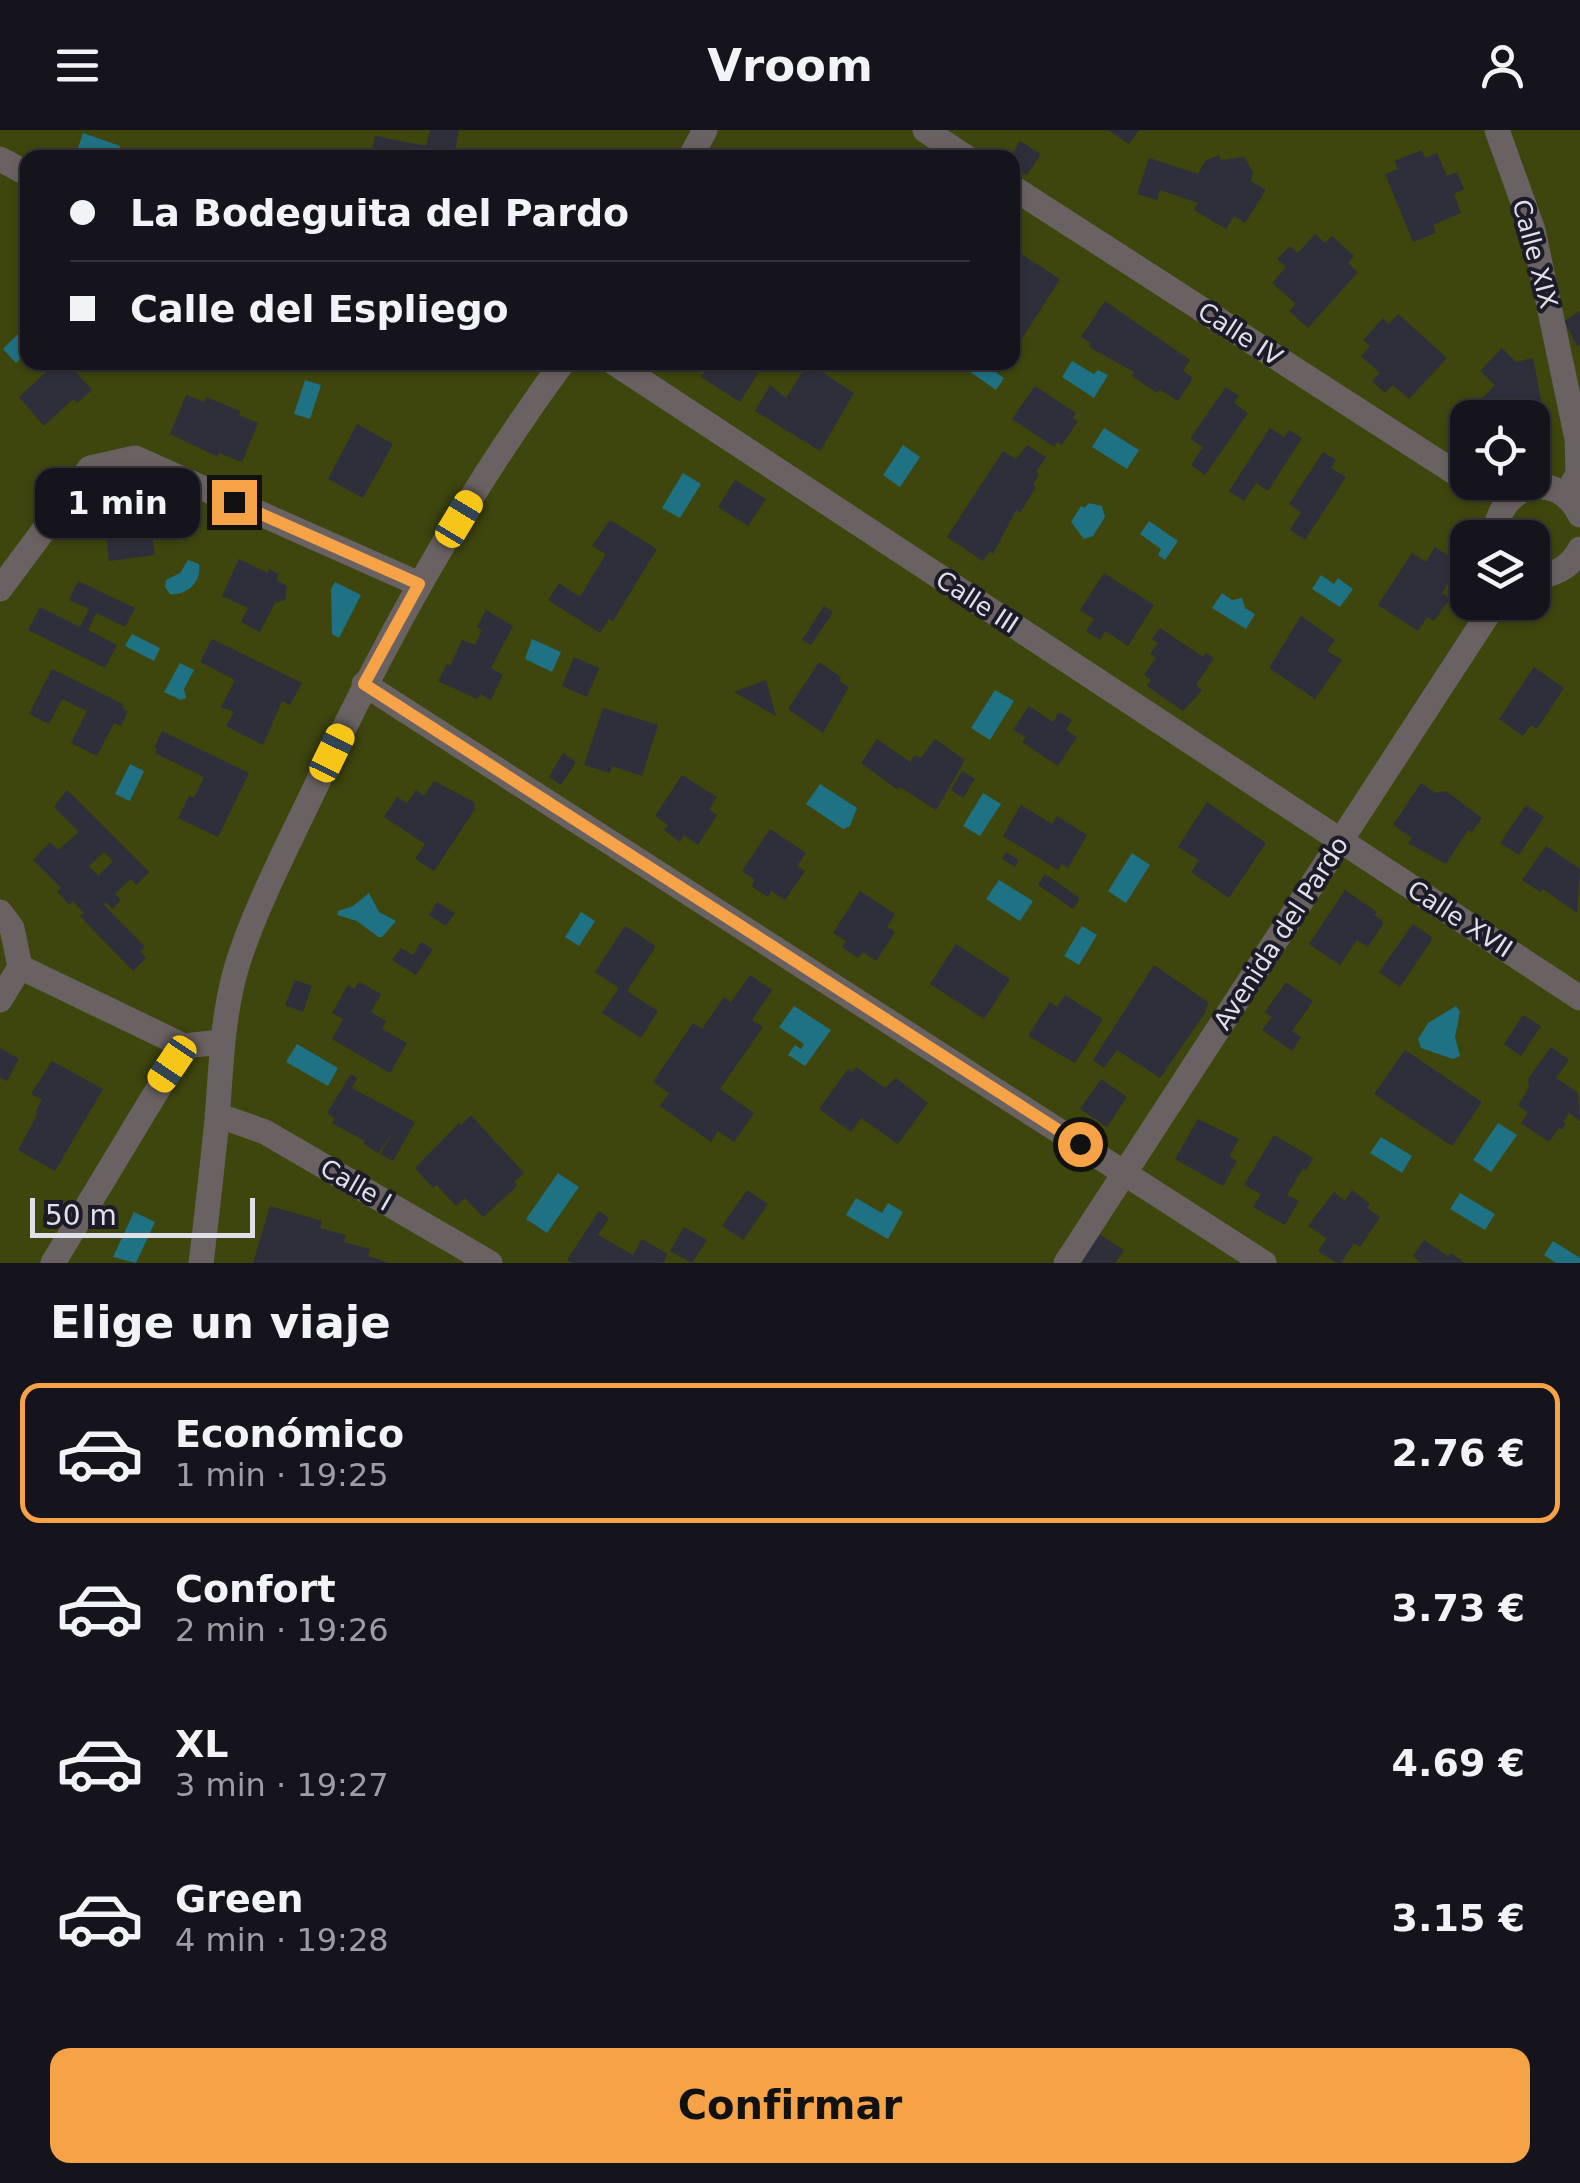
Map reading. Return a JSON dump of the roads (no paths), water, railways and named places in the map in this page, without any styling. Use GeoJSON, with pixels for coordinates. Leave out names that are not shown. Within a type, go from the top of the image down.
{"type":"FeatureCollection","features":[{"type":"Feature","properties":{"kind":"street"},"geometry":{"type":"LineString","coordinates":[[925,130],[955,150]]}},
{"type":"Feature","properties":{"kind":"street","name":"Calle XIX"},"geometry":{"type":"LineString","coordinates":[[1497,130],[1533,230],[1577,438],[1575,503]]}},
{"type":"Feature","properties":{"kind":"street","name":"Calle IV"},"geometry":{"type":"LineString","coordinates":[[1020,192],[1450,470]]}},
{"type":"Feature","properties":{"kind":"street"},"geometry":{"type":"LineString","coordinates":[[200,1263],[221,1042],[236,968],[282,856],[364,684],[419,584],[518,423],[557,370]]}},
{"type":"Feature","properties":{"kind":"street","name":"Calle III"},"geometry":{"type":"LineString","coordinates":[[625,370],[1340,841]]}},
{"type":"Feature","properties":{"kind":"street"},"geometry":{"type":"LineString","coordinates":[[0,589],[90,468],[135,458],[419,584]]}},
{"type":"Feature","properties":{"kind":"street"},"geometry":{"type":"LineString","coordinates":[[1496,520],[1502,505],[1516,493],[1532,487],[1550,488],[1575,503]]}},
{"type":"Feature","properties":{"kind":"street","name":"Calle IV"},"geometry":{"type":"LineString","coordinates":[[1495,500],[1502,505]]}},
{"type":"Feature","properties":{"kind":"street"},"geometry":{"type":"LineString","coordinates":[[1550,575],[1578,558]]}},
{"type":"Feature","properties":{"kind":"street","name":"Avenida del Pardo"},"geometry":{"type":"LineString","coordinates":[[1066,1263],[1484,620]]}},
{"type":"Feature","properties":{"kind":"street"},"geometry":{"type":"LineString","coordinates":[[364,684],[1264,1263]]}},
{"type":"Feature","properties":{"kind":"street","name":"Calle XVII"},"geometry":{"type":"LineString","coordinates":[[1340,841],[1580,998]]}},
{"type":"Feature","properties":{"kind":"street"},"geometry":{"type":"LineString","coordinates":[[0,912],[12,928],[20,968],[0,1000]]}},
{"type":"Feature","properties":{"kind":"street"},"geometry":{"type":"LineString","coordinates":[[20,968],[184,1046],[221,1042]]}},
{"type":"Feature","properties":{"kind":"street"},"geometry":{"type":"LineString","coordinates":[[52,1263],[184,1046]]}},
{"type":"Feature","properties":{"kind":"street","name":"Calle I"},"geometry":{"type":"LineString","coordinates":[[217,1115],[265,1132],[490,1263]]}},
{"type":"Feature","properties":{"kind":"water"},"geometry":{"type":"Polygon","coordinates":[[[83,133],[120,146],[119,150],[78,148],[83,133]]]}},
{"type":"Feature","properties":{"kind":"water"},"geometry":{"type":"Polygon","coordinates":[[[20,332],[20,359],[16,363],[3,349],[20,332]]]}},
{"type":"Feature","properties":{"kind":"water"},"geometry":{"type":"Polygon","coordinates":[[[1072,361],[1094,374],[1098,370],[1108,375],[1094,398],[1062,377],[1072,361]]]}},
{"type":"Feature","properties":{"kind":"water"},"geometry":{"type":"Polygon","coordinates":[[[992,370],[1004,378],[996,390],[969,371],[992,370]]]}},
{"type":"Feature","properties":{"kind":"water"},"geometry":{"type":"Polygon","coordinates":[[[305,380],[321,385],[310,419],[294,414],[305,380]]]}},
{"type":"Feature","properties":{"kind":"water"},"geometry":{"type":"Polygon","coordinates":[[[1104,428],[1139,450],[1127,469],[1092,447],[1104,428]]]}},
{"type":"Feature","properties":{"kind":"water"},"geometry":{"type":"Polygon","coordinates":[[[903,445],[920,457],[900,487],[883,475],[903,445]]]}},
{"type":"Feature","properties":{"kind":"water"},"geometry":{"type":"Polygon","coordinates":[[[683,473],[701,484],[680,518],[662,508],[683,473]]]}},
{"type":"Feature","properties":{"kind":"water"},"geometry":{"type":"Polygon","coordinates":[[[1081,506],[1102,506],[1105,517],[1093,536],[1084,539],[1071,522],[1081,506]]]}},
{"type":"Feature","properties":{"kind":"water"},"geometry":{"type":"Polygon","coordinates":[[[1149,521],[1178,541],[1165,560],[1158,555],[1161,549],[1140,534],[1149,521]]]}},
{"type":"Feature","properties":{"kind":"water"},"geometry":{"type":"Polygon","coordinates":[[[188,560],[199,564],[196,582],[182,593],[170,594],[166,580],[180,573],[188,560]]]}},
{"type":"Feature","properties":{"kind":"water"},"geometry":{"type":"Polygon","coordinates":[[[1321,575],[1334,584],[1338,578],[1353,589],[1340,607],[1312,589],[1321,575]]]}},
{"type":"Feature","properties":{"kind":"water"},"geometry":{"type":"Polygon","coordinates":[[[335,582],[361,595],[339,638],[332,634],[331,589],[335,582]]]}},
{"type":"Feature","properties":{"kind":"water"},"geometry":{"type":"Polygon","coordinates":[[[1222,593],[1232,600],[1242,598],[1245,608],[1255,614],[1246,629],[1212,608],[1222,593]]]}},
{"type":"Feature","properties":{"kind":"water"},"geometry":{"type":"Polygon","coordinates":[[[132,634],[160,648],[154,661],[125,646],[132,634]]]}},
{"type":"Feature","properties":{"kind":"water"},"geometry":{"type":"Polygon","coordinates":[[[532,639],[561,652],[552,672],[525,659],[532,639]]]}},
{"type":"Feature","properties":{"kind":"water"},"geometry":{"type":"Polygon","coordinates":[[[180,663],[194,670],[184,689],[186,698],[181,700],[164,692],[180,663]]]}},
{"type":"Feature","properties":{"kind":"water"},"geometry":{"type":"Polygon","coordinates":[[[995,690],[1014,701],[990,740],[971,728],[995,690]]]}},
{"type":"Feature","properties":{"kind":"water"},"geometry":{"type":"Polygon","coordinates":[[[130,764],[144,771],[130,801],[115,794],[130,764]]]}},
{"type":"Feature","properties":{"kind":"water"},"geometry":{"type":"Polygon","coordinates":[[[820,784],[857,808],[850,826],[843,829],[806,804],[820,784]]]}},
{"type":"Feature","properties":{"kind":"water"},"geometry":{"type":"Polygon","coordinates":[[[983,793],[1001,804],[980,836],[963,826],[983,793]]]}},
{"type":"Feature","properties":{"kind":"water"},"geometry":{"type":"Polygon","coordinates":[[[1132,853],[1150,865],[1126,903],[1108,891],[1132,853]]]}},
{"type":"Feature","properties":{"kind":"water"},"geometry":{"type":"Polygon","coordinates":[[[999,880],[1033,901],[1020,921],[986,899],[999,880]]]}},
{"type":"Feature","properties":{"kind":"water"},"geometry":{"type":"Polygon","coordinates":[[[369,893],[379,912],[396,921],[382,937],[357,921],[337,915],[369,893]]]}},
{"type":"Feature","properties":{"kind":"water"},"geometry":{"type":"Polygon","coordinates":[[[581,912],[595,921],[579,946],[565,937],[581,912]]]}},
{"type":"Feature","properties":{"kind":"water"},"geometry":{"type":"Polygon","coordinates":[[[1082,926],[1097,935],[1079,965],[1064,956],[1082,926]]]}},
{"type":"Feature","properties":{"kind":"water"},"geometry":{"type":"Polygon","coordinates":[[[794,1006],[831,1030],[805,1066],[788,1055],[795,1045],[801,1049],[804,1044],[779,1027],[794,1006]]]}},
{"type":"Feature","properties":{"kind":"water"},"geometry":{"type":"Polygon","coordinates":[[[1456,1006],[1460,1012],[1455,1037],[1460,1056],[1453,1059],[1421,1048],[1418,1039],[1428,1023],[1456,1006]]]}},
{"type":"Feature","properties":{"kind":"water"},"geometry":{"type":"Polygon","coordinates":[[[297,1044],[338,1068],[328,1086],[286,1062],[297,1044]]]}},
{"type":"Feature","properties":{"kind":"water"},"geometry":{"type":"Polygon","coordinates":[[[1498,1123],[1517,1135],[1491,1172],[1473,1160],[1498,1123]]]}},
{"type":"Feature","properties":{"kind":"water"},"geometry":{"type":"Polygon","coordinates":[[[1381,1137],[1412,1156],[1402,1173],[1370,1153],[1381,1137]]]}},
{"type":"Feature","properties":{"kind":"water"},"geometry":{"type":"Polygon","coordinates":[[[558,1173],[579,1187],[547,1233],[526,1219],[558,1173]]]}},
{"type":"Feature","properties":{"kind":"water"},"geometry":{"type":"Polygon","coordinates":[[[1460,1193],[1495,1214],[1485,1230],[1450,1209],[1460,1193]]]}},
{"type":"Feature","properties":{"kind":"water"},"geometry":{"type":"Polygon","coordinates":[[[856,1198],[882,1213],[888,1203],[903,1212],[888,1239],[846,1215],[856,1198]]]}},
{"type":"Feature","properties":{"kind":"water"},"geometry":{"type":"Polygon","coordinates":[[[134,1212],[155,1222],[136,1263],[113,1257],[134,1212]]]}},
{"type":"Feature","properties":{"kind":"water"},"geometry":{"type":"Polygon","coordinates":[[[1553,1241],[1580,1258],[1580,1263],[1556,1263],[1544,1255],[1553,1241]]]}}]}
